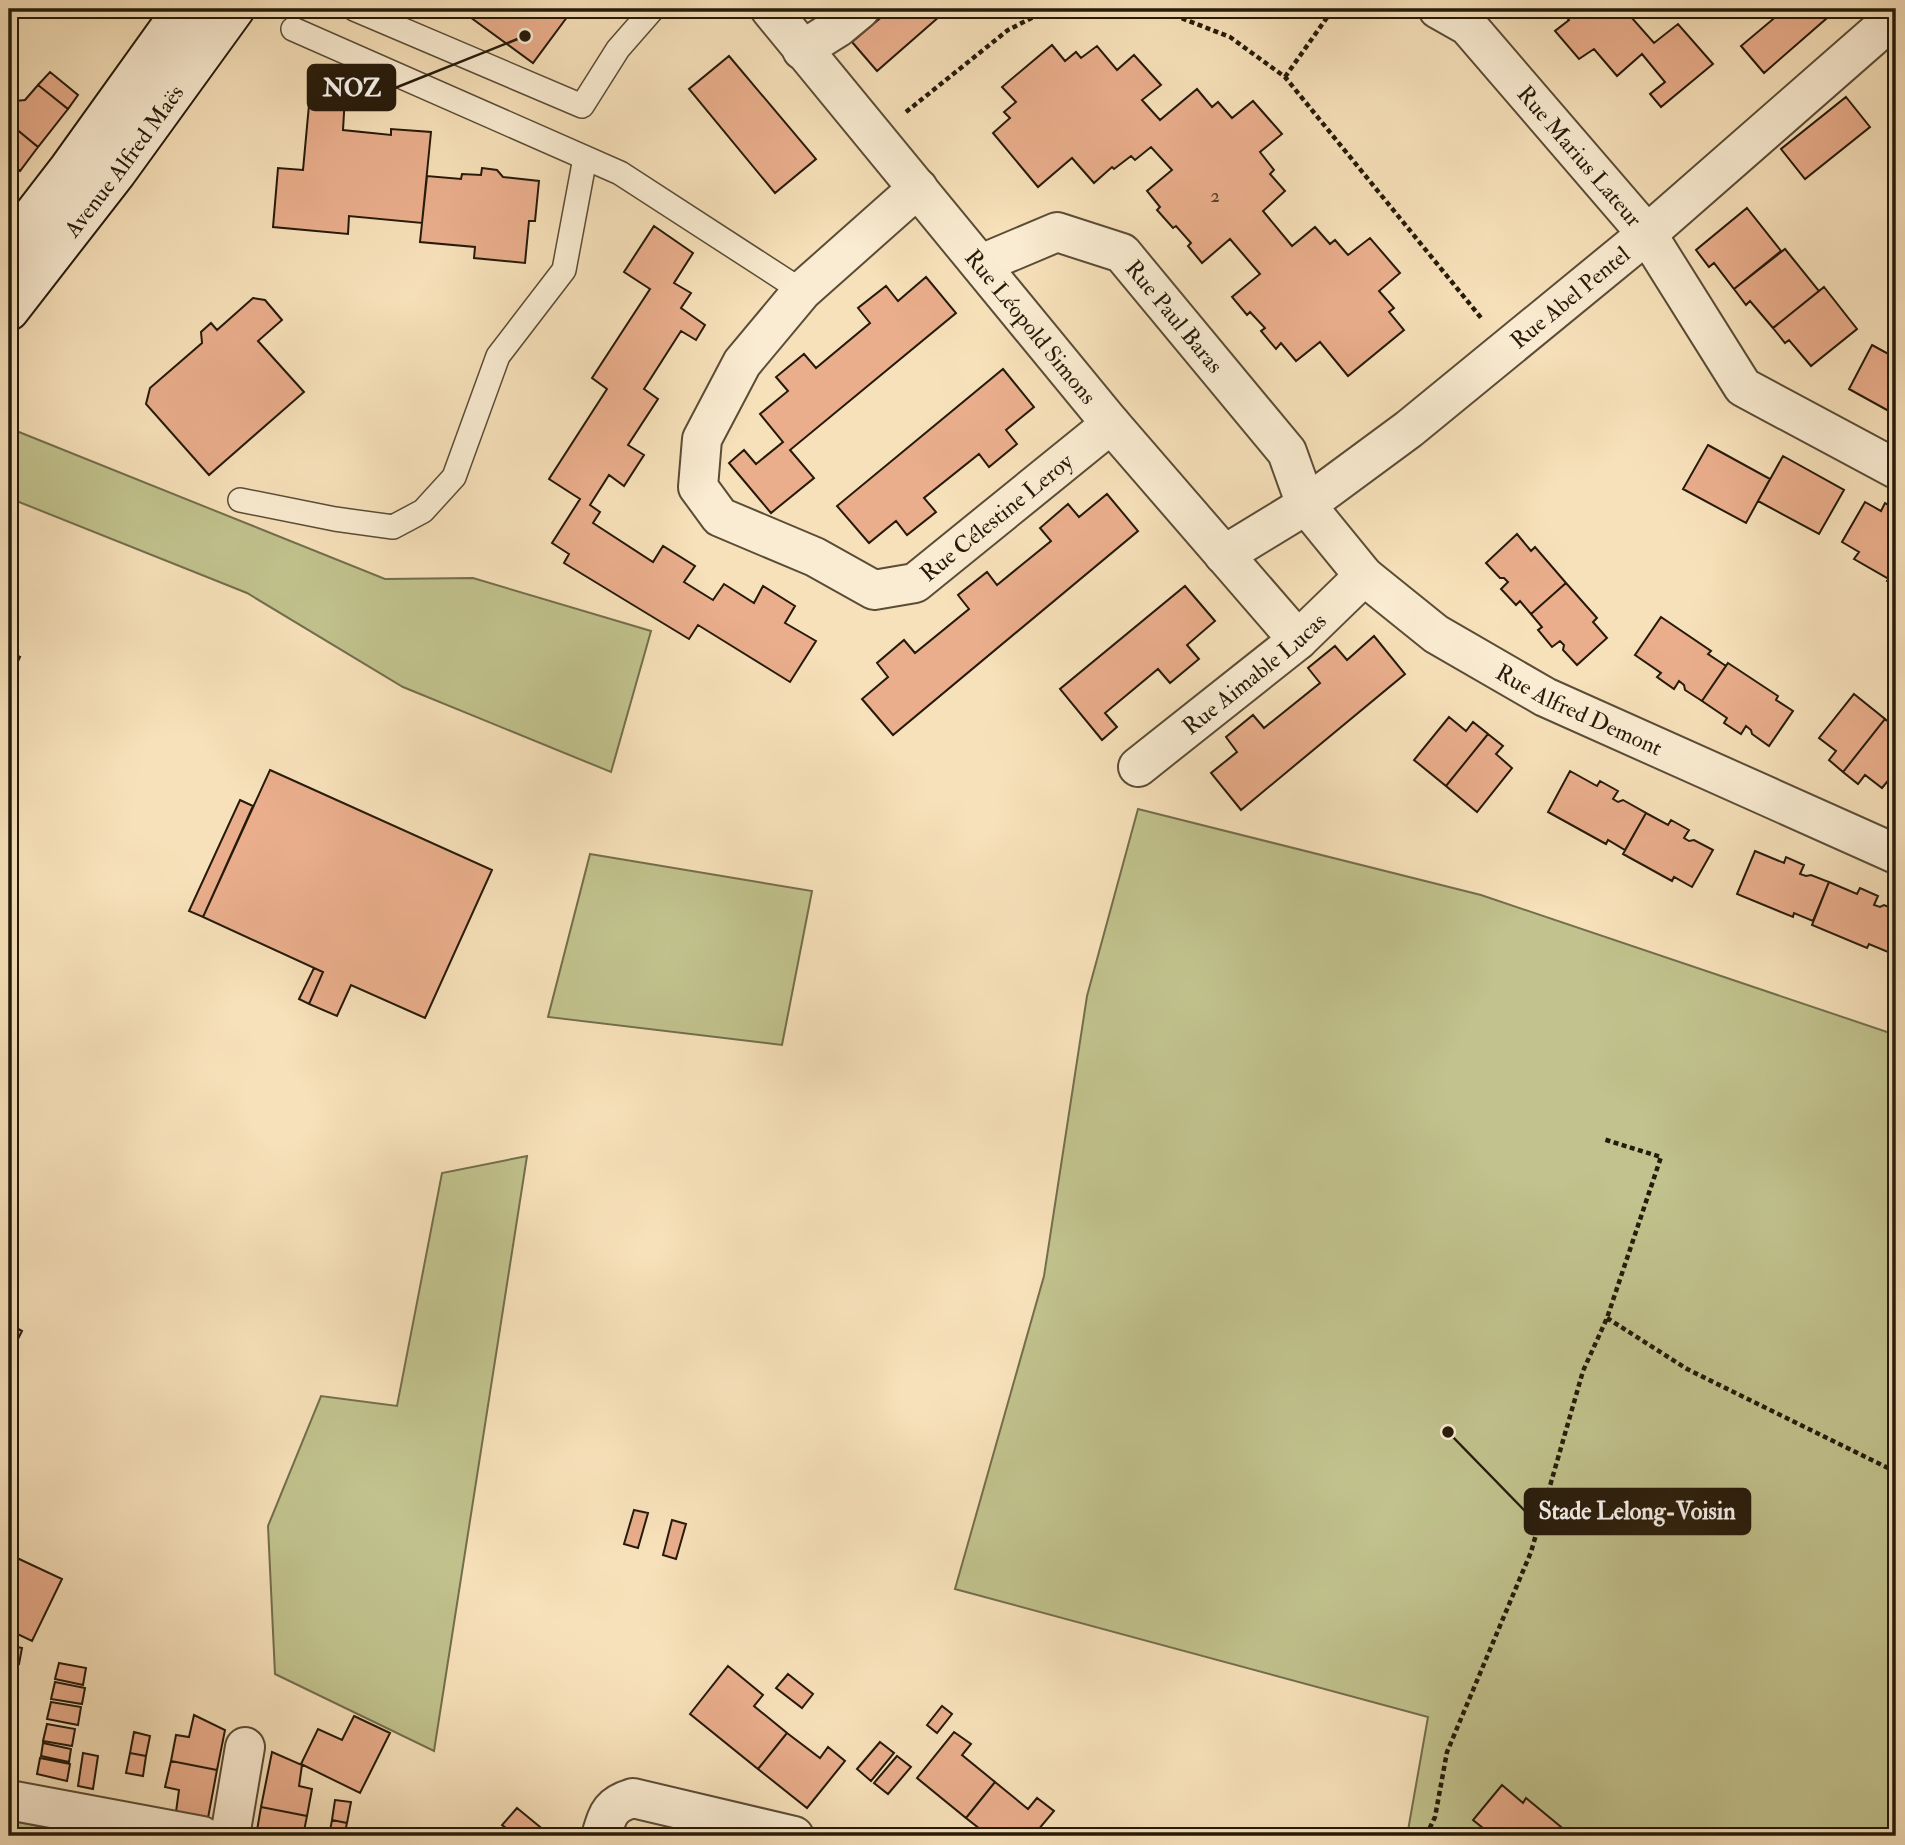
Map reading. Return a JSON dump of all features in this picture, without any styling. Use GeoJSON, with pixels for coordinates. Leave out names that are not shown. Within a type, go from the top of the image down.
{"type":"FeatureCollection","features":[{"type":"Feature","properties":{"kind":"street","name":"Avenue Alfred Maës"},"geometry":{"type":"LineString","coordinates":[[9,246],[69,168],[183,9]]}},
{"type":"Feature","properties":{"kind":"street","name":"Avenue Alfred Maës"},"geometry":{"type":"LineString","coordinates":[[9,311],[117,172],[235,9]]}},
{"type":"Feature","properties":{"kind":"street","name":"Rue Léopold Simons"},"geometry":{"type":"LineString","coordinates":[[770,9],[1111,424],[1298,640]]}},
{"type":"Feature","properties":{"kind":"street"},"geometry":{"type":"LineString","coordinates":[[802,50],[837,28],[860,9]]}},
{"type":"Feature","properties":{"kind":"street","name":"Rue Marius Lateur"},"geometry":{"type":"LineString","coordinates":[[1438,9],[1468,26],[1647,234],[1743,387],[1896,469]]}},
{"type":"Feature","properties":{"kind":"street","name":"Rue Abel Pentel"},"geometry":{"type":"LineString","coordinates":[[1224,555],[1306,505],[1409,429],[1647,234],[1896,16]]}},
{"type":"Feature","properties":{"kind":"street","name":"Rue Célestine Leroy"},"geometry":{"type":"LineString","coordinates":[[918,188],[802,291],[742,363],[702,439],[698,487],[720,517],[815,557],[874,590],[915,583],[1111,424]]}},
{"type":"Feature","properties":{"kind":"street","name":"Rue Paul Baras"},"geometry":{"type":"LineString","coordinates":[[981,264],[1057,232],[1122,253],[1287,452],[1306,505]]}},
{"type":"Feature","properties":{"kind":"street","name":"Rue Alfred Demont"},"geometry":{"type":"LineString","coordinates":[[1306,505],[1364,576],[1436,634],[1545,697],[1896,854]]}},
{"type":"Feature","properties":{"kind":"street","name":"Rue Aimable Lucas"},"geometry":{"type":"LineString","coordinates":[[1138,767],[1298,640],[1364,576]]}},
{"type":"Feature","properties":{"kind":"street"},"geometry":{"type":"LineString","coordinates":[[230,1836],[246,1747]]}},
{"type":"Feature","properties":{"kind":"street"},"geometry":{"type":"LineString","coordinates":[[601,1836],[612,1808],[618,1802],[633,1798],[794,1836]]}},
{"type":"Feature","properties":{"kind":"street"},"geometry":{"type":"LineString","coordinates":[[9,1800],[202,1836]]}},
{"type":"Feature","properties":{"kind":"lane"},"geometry":{"type":"LineString","coordinates":[[9,278],[208,9]]}},
{"type":"Feature","properties":{"kind":"lane"},"geometry":{"type":"LineString","coordinates":[[354,9],[582,106],[618,49],[653,9]]}},
{"type":"Feature","properties":{"kind":"lane"},"geometry":{"type":"LineString","coordinates":[[293,29],[620,173],[802,291]]}},
{"type":"Feature","properties":{"kind":"lane"},"geometry":{"type":"LineString","coordinates":[[240,500],[335,519],[393,527],[423,511],[454,477],[498,356],[564,270],[585,158]]}},
{"type":"Feature","properties":{"kind":"path"},"geometry":{"type":"LineString","coordinates":[[875,137],[1008,30],[1049,9]]}},
{"type":"Feature","properties":{"kind":"path"},"geometry":{"type":"LineString","coordinates":[[1158,9],[1230,37],[1285,76],[1507,348]]}},
{"type":"Feature","properties":{"kind":"path"},"geometry":{"type":"LineString","coordinates":[[1285,76],[1333,9]]}},
{"type":"Feature","properties":{"kind":"path"},"geometry":{"type":"LineString","coordinates":[[1426,1836],[1436,1816],[1447,1752],[1531,1552],[1583,1371],[1607,1318],[1661,1157],[1603,1139]]}},
{"type":"Feature","properties":{"kind":"path"},"geometry":{"type":"LineString","coordinates":[[1607,1318],[1687,1369],[1896,1472]]}},
{"type":"Feature","properties":{"kind":"green space"},"geometry":{"type":"Polygon","coordinates":[[[9,428],[385,579],[473,578],[651,631],[611,772],[403,687],[247,593],[9,498],[9,428]]]}},
{"type":"Feature","properties":{"kind":"green space"},"geometry":{"type":"Polygon","coordinates":[[[1138,809],[1481,895],[1896,1035],[1896,1836],[1407,1836],[1428,1717],[955,1589],[1044,1276],[1087,996],[1138,809]]]}},
{"type":"Feature","properties":{"kind":"green space"},"geometry":{"type":"Polygon","coordinates":[[[590,854],[812,891],[782,1045],[548,1017],[590,854]]]}},
{"type":"Feature","properties":{"kind":"green space"},"geometry":{"type":"Polygon","coordinates":[[[527,1156],[434,1751],[275,1674],[268,1526],[321,1396],[397,1406],[442,1173],[527,1156]]]}},
{"type":"Feature","properties":{"kind":"green space"},"geometry":{"type":"Polygon","coordinates":[[[9,1820],[86,1836],[9,1836],[9,1820]]]}},
{"type":"Feature","properties":{"kind":"building"},"geometry":{"type":"Polygon","coordinates":[[[47,9],[67,9],[60,18],[47,9]]]}},
{"type":"Feature","properties":{"kind":"building"},"geometry":{"type":"Polygon","coordinates":[[[459,9],[573,9],[533,63],[459,9]]]}},
{"type":"Feature","properties":{"kind":"building"},"geometry":{"type":"Polygon","coordinates":[[[891,9],[948,9],[877,71],[852,42],[891,9]]]}},
{"type":"Feature","properties":{"kind":"building"},"geometry":{"type":"Polygon","coordinates":[[[1560,9],[1624,9],[1654,43],[1678,24],[1713,64],[1661,107],[1650,94],[1665,82],[1642,54],[1617,76],[1594,49],[1579,59],[1555,31],[1569,20],[1560,9]]]}},
{"type":"Feature","properties":{"kind":"building"},"geometry":{"type":"Polygon","coordinates":[[[1785,9],[1820,9],[1827,18],[1764,73],[1741,46],[1785,9]]]}},
{"type":"Feature","properties":{"kind":"building"},"geometry":{"type":"Polygon","coordinates":[[[1052,45],[1065,61],[1076,52],[1081,58],[1097,46],[1117,70],[1134,55],[1161,85],[1142,100],[1160,120],[1197,89],[1212,107],[1218,102],[1232,118],[1253,101],[1282,134],[1260,152],[1274,170],[1270,174],[1285,191],[1263,211],[1292,246],[1315,227],[1330,244],[1335,240],[1348,255],[1370,238],[1400,273],[1379,291],[1394,308],[1389,312],[1404,330],[1348,376],[1320,342],[1296,361],[1281,343],[1276,349],[1261,331],[1265,328],[1250,312],[1247,315],[1232,297],[1260,274],[1230,239],[1202,263],[1188,246],[1191,243],[1157,210],[1160,207],[1147,191],[1172,170],[1151,147],[1135,160],[1131,156],[1114,169],[1112,167],[1094,183],[1072,158],[1038,187],[993,133],[1010,118],[1004,112],[1016,102],[1002,87],[1052,45]]]}},
{"type":"Feature","properties":{"kind":"building"},"geometry":{"type":"Polygon","coordinates":[[[729,56],[816,159],[775,193],[689,89],[729,56]]]}},
{"type":"Feature","properties":{"kind":"building"},"geometry":{"type":"Polygon","coordinates":[[[50,72],[78,95],[68,109],[38,85],[50,72]]]}},
{"type":"Feature","properties":{"kind":"building"},"geometry":{"type":"Polygon","coordinates":[[[38,85],[68,109],[38,147],[9,123],[9,96],[15,101],[25,100],[38,85]]]}},
{"type":"Feature","properties":{"kind":"building"},"geometry":{"type":"Polygon","coordinates":[[[310,94],[345,96],[343,130],[391,135],[391,129],[431,132],[422,223],[349,216],[348,234],[273,227],[278,168],[303,170],[310,94]]]}},
{"type":"Feature","properties":{"kind":"building"},"geometry":{"type":"Polygon","coordinates":[[[1846,97],[1870,127],[1805,179],[1781,149],[1846,97]]]}},
{"type":"Feature","properties":{"kind":"building"},"geometry":{"type":"Polygon","coordinates":[[[9,123],[38,147],[20,171],[9,162],[9,123]]]}},
{"type":"Feature","properties":{"kind":"building"},"geometry":{"type":"Polygon","coordinates":[[[482,168],[497,170],[503,177],[539,181],[535,221],[529,221],[525,263],[474,258],[475,247],[420,242],[427,176],[461,179],[462,174],[481,175],[482,168]]]}},
{"type":"Feature","properties":{"kind":"building"},"geometry":{"type":"Polygon","coordinates":[[[1747,208],[1781,251],[1734,289],[1714,263],[1709,267],[1696,250],[1747,208]]]}},
{"type":"Feature","properties":{"kind":"building"},"geometry":{"type":"Polygon","coordinates":[[[654,226],[693,253],[674,283],[691,293],[681,308],[705,325],[696,340],[681,331],[644,389],[658,399],[628,445],[644,455],[624,486],[609,475],[590,505],[600,512],[593,523],[653,562],[663,546],[695,566],[684,582],[713,600],[724,584],[754,603],[763,586],[795,606],[785,623],[816,641],[790,682],[698,625],[689,639],[564,563],[569,554],[552,543],[580,499],[549,479],[607,389],[592,378],[650,289],[624,272],[654,226]]]}},
{"type":"Feature","properties":{"kind":"building"},"geometry":{"type":"Polygon","coordinates":[[[1785,249],[1819,291],[1773,328],[1750,301],[1746,305],[1734,289],[1785,249]]]}},
{"type":"Feature","properties":{"kind":"building"},"geometry":{"type":"Polygon","coordinates":[[[926,277],[956,313],[790,450],[814,478],[771,513],[729,463],[744,450],[756,464],[783,442],[760,414],[788,391],[776,377],[804,354],[816,368],[870,323],[858,308],[886,286],[898,301],[926,277]]]}},
{"type":"Feature","properties":{"kind":"building"},"geometry":{"type":"Polygon","coordinates":[[[1824,287],[1857,329],[1811,366],[1789,340],[1785,343],[1773,328],[1824,287]]]}},
{"type":"Feature","properties":{"kind":"building"},"geometry":{"type":"Polygon","coordinates":[[[253,298],[265,300],[282,320],[258,341],[304,392],[209,475],[146,404],[150,388],[202,343],[201,332],[211,323],[217,330],[253,298]]]}},
{"type":"Feature","properties":{"kind":"building"},"geometry":{"type":"Polygon","coordinates":[[[1872,345],[1896,358],[1896,415],[1849,389],[1872,345]]]}},
{"type":"Feature","properties":{"kind":"building"},"geometry":{"type":"Polygon","coordinates":[[[1003,369],[1034,407],[1006,430],[1017,444],[989,467],[979,454],[924,498],[936,512],[907,535],[896,521],[869,543],[837,506],[1003,369]]]}},
{"type":"Feature","properties":{"kind":"building"},"geometry":{"type":"Polygon","coordinates":[[[1708,445],[1770,479],[1746,523],[1683,489],[1708,445]]]}},
{"type":"Feature","properties":{"kind":"building"},"geometry":{"type":"Polygon","coordinates":[[[1783,456],[1844,490],[1819,534],[1758,501],[1783,456]]]}},
{"type":"Feature","properties":{"kind":"building"},"geometry":{"type":"Polygon","coordinates":[[[1107,494],[1138,531],[893,735],[862,699],[888,677],[877,663],[904,640],[915,653],[969,609],[958,595],[987,572],[997,585],[1051,541],[1040,528],[1068,504],[1079,517],[1107,494]]]}},
{"type":"Feature","properties":{"kind":"building"},"geometry":{"type":"Polygon","coordinates":[[[1865,502],[1881,511],[1885,503],[1896,509],[1896,566],[1889,579],[1854,559],[1859,552],[1842,542],[1865,502]]]}},
{"type":"Feature","properties":{"kind":"building"},"geometry":{"type":"Polygon","coordinates":[[[1517,534],[1531,551],[1535,547],[1566,583],[1531,614],[1520,601],[1516,605],[1501,589],[1508,582],[1500,578],[1486,563],[1517,534]]]}},
{"type":"Feature","properties":{"kind":"building"},"geometry":{"type":"Polygon","coordinates":[[[1896,566],[1896,586],[1887,581],[1896,566]]]}},
{"type":"Feature","properties":{"kind":"building"},"geometry":{"type":"Polygon","coordinates":[[[1566,583],[1597,618],[1593,622],[1607,638],[1577,665],[1563,650],[1564,645],[1560,641],[1552,647],[1538,630],[1542,627],[1531,614],[1566,583]]]}},
{"type":"Feature","properties":{"kind":"building"},"geometry":{"type":"Polygon","coordinates":[[[1185,586],[1215,621],[1187,645],[1199,659],[1170,683],[1158,669],[1105,713],[1117,727],[1102,740],[1060,689],[1185,586]]]}},
{"type":"Feature","properties":{"kind":"building"},"geometry":{"type":"Polygon","coordinates":[[[1661,617],[1711,651],[1708,654],[1726,666],[1702,701],[1685,690],[1679,681],[1674,689],[1657,677],[1661,673],[1635,655],[1661,617]]]}},
{"type":"Feature","properties":{"kind":"building"},"geometry":{"type":"Polygon","coordinates":[[[1374,636],[1405,674],[1241,810],[1211,773],[1237,752],[1226,737],[1253,715],[1264,728],[1320,683],[1308,668],[1335,646],[1347,660],[1374,636]]]}},
{"type":"Feature","properties":{"kind":"building"},"geometry":{"type":"Polygon","coordinates":[[[9,651],[20,657],[9,681],[9,651]]]}},
{"type":"Feature","properties":{"kind":"building"},"geometry":{"type":"Polygon","coordinates":[[[1728,663],[1778,696],[1776,700],[1793,711],[1769,746],[1746,726],[1741,734],[1724,723],[1727,718],[1702,701],[1728,663]]]}},
{"type":"Feature","properties":{"kind":"building"},"geometry":{"type":"Polygon","coordinates":[[[1854,694],[1885,719],[1843,772],[1829,760],[1836,751],[1819,738],[1854,694]]]}},
{"type":"Feature","properties":{"kind":"building"},"geometry":{"type":"Polygon","coordinates":[[[1449,717],[1466,731],[1473,722],[1488,734],[1446,786],[1414,760],[1449,717]]]}},
{"type":"Feature","properties":{"kind":"building"},"geometry":{"type":"Polygon","coordinates":[[[1885,719],[1896,728],[1896,771],[1882,788],[1865,775],[1858,784],[1843,772],[1885,719]]]}},
{"type":"Feature","properties":{"kind":"building"},"geometry":{"type":"Polygon","coordinates":[[[1488,734],[1503,746],[1496,754],[1512,768],[1477,812],[1446,786],[1488,734]]]}},
{"type":"Feature","properties":{"kind":"building"},"geometry":{"type":"Polygon","coordinates":[[[270,770],[492,870],[425,1018],[351,985],[337,1016],[309,1004],[323,972],[203,917],[270,770]]]}},
{"type":"Feature","properties":{"kind":"building"},"geometry":{"type":"Polygon","coordinates":[[[1570,771],[1597,786],[1600,781],[1618,791],[1613,799],[1618,802],[1623,800],[1646,813],[1625,850],[1608,840],[1606,844],[1548,812],[1570,771]]]}},
{"type":"Feature","properties":{"kind":"building"},"geometry":{"type":"Polygon","coordinates":[[[240,800],[253,806],[203,917],[189,911],[240,800]]]}},
{"type":"Feature","properties":{"kind":"building"},"geometry":{"type":"Polygon","coordinates":[[[1646,813],[1668,825],[1671,820],[1689,830],[1684,838],[1713,850],[1692,887],[1674,877],[1672,881],[1623,854],[1646,813]]]}},
{"type":"Feature","properties":{"kind":"building"},"geometry":{"type":"Polygon","coordinates":[[[1755,851],[1784,863],[1786,857],[1804,865],[1800,874],[1829,882],[1813,921],[1794,913],[1793,917],[1737,894],[1755,851]]]}},
{"type":"Feature","properties":{"kind":"building"},"geometry":{"type":"Polygon","coordinates":[[[1829,882],[1857,894],[1860,888],[1878,896],[1874,905],[1884,905],[1896,910],[1896,932],[1888,952],[1869,944],[1867,948],[1812,925],[1829,882]]]}},
{"type":"Feature","properties":{"kind":"building"},"geometry":{"type":"Polygon","coordinates":[[[314,968],[323,972],[309,1004],[299,999],[314,968]]]}},
{"type":"Feature","properties":{"kind":"building"},"geometry":{"type":"Polygon","coordinates":[[[9,1324],[22,1331],[14,1347],[9,1344],[9,1324]]]}},
{"type":"Feature","properties":{"kind":"building"},"geometry":{"type":"Polygon","coordinates":[[[634,1510],[648,1513],[638,1548],[624,1544],[634,1510]]]}},
{"type":"Feature","properties":{"kind":"building"},"geometry":{"type":"Polygon","coordinates":[[[672,1520],[686,1524],[676,1559],[663,1555],[672,1520]]]}},
{"type":"Feature","properties":{"kind":"building"},"geometry":{"type":"Polygon","coordinates":[[[17,1558],[62,1579],[32,1641],[9,1630],[9,1575],[17,1558]]]}},
{"type":"Feature","properties":{"kind":"building"},"geometry":{"type":"Polygon","coordinates":[[[9,1645],[22,1648],[19,1664],[9,1662],[9,1645]]]}},
{"type":"Feature","properties":{"kind":"building"},"geometry":{"type":"Polygon","coordinates":[[[59,1663],[86,1668],[83,1685],[55,1679],[59,1663]]]}},
{"type":"Feature","properties":{"kind":"building"},"geometry":{"type":"Polygon","coordinates":[[[728,1666],[763,1695],[754,1706],[787,1733],[758,1769],[690,1714],[728,1666]]]}},
{"type":"Feature","properties":{"kind":"building"},"geometry":{"type":"Polygon","coordinates":[[[9,1668],[18,1670],[15,1686],[9,1684],[9,1668]]]}},
{"type":"Feature","properties":{"kind":"building"},"geometry":{"type":"Polygon","coordinates":[[[788,1674],[813,1694],[802,1708],[776,1688],[788,1674]]]}},
{"type":"Feature","properties":{"kind":"building"},"geometry":{"type":"Polygon","coordinates":[[[55,1682],[85,1688],[82,1704],[51,1699],[55,1682]]]}},
{"type":"Feature","properties":{"kind":"building"},"geometry":{"type":"Polygon","coordinates":[[[9,1692],[15,1693],[11,1709],[9,1709],[9,1692]]]}},
{"type":"Feature","properties":{"kind":"building"},"geometry":{"type":"Polygon","coordinates":[[[51,1702],[81,1707],[78,1725],[47,1719],[51,1702]]]}},
{"type":"Feature","properties":{"kind":"building"},"geometry":{"type":"Polygon","coordinates":[[[942,1706],[952,1714],[937,1733],[927,1725],[942,1706]]]}},
{"type":"Feature","properties":{"kind":"building"},"geometry":{"type":"Polygon","coordinates":[[[194,1715],[225,1730],[217,1770],[171,1761],[176,1735],[189,1737],[194,1715]]]}},
{"type":"Feature","properties":{"kind":"building"},"geometry":{"type":"Polygon","coordinates":[[[354,1716],[390,1733],[360,1793],[301,1764],[318,1729],[342,1740],[354,1716]]]}},
{"type":"Feature","properties":{"kind":"building"},"geometry":{"type":"Polygon","coordinates":[[[47,1724],[75,1729],[72,1746],[43,1741],[47,1724]]]}},
{"type":"Feature","properties":{"kind":"building"},"geometry":{"type":"Polygon","coordinates":[[[134,1732],[150,1736],[146,1756],[130,1753],[134,1732]]]}},
{"type":"Feature","properties":{"kind":"building"},"geometry":{"type":"Polygon","coordinates":[[[954,1732],[971,1744],[962,1755],[995,1782],[966,1818],[917,1778],[954,1732]]]}},
{"type":"Feature","properties":{"kind":"building"},"geometry":{"type":"Polygon","coordinates":[[[787,1733],[820,1758],[828,1747],[845,1761],[807,1808],[758,1769],[787,1733]]]}},
{"type":"Feature","properties":{"kind":"building"},"geometry":{"type":"Polygon","coordinates":[[[880,1742],[894,1753],[871,1781],[857,1769],[880,1742]]]}},
{"type":"Feature","properties":{"kind":"building"},"geometry":{"type":"Polygon","coordinates":[[[43,1743],[71,1749],[69,1762],[41,1756],[43,1743]]]}},
{"type":"Feature","properties":{"kind":"building"},"geometry":{"type":"Polygon","coordinates":[[[272,1752],[302,1765],[299,1786],[312,1789],[307,1816],[261,1807],[272,1752]]]}},
{"type":"Feature","properties":{"kind":"building"},"geometry":{"type":"Polygon","coordinates":[[[83,1753],[98,1756],[93,1789],[78,1786],[83,1753]]]}},
{"type":"Feature","properties":{"kind":"building"},"geometry":{"type":"Polygon","coordinates":[[[130,1753],[146,1756],[143,1776],[126,1773],[130,1753]]]}},
{"type":"Feature","properties":{"kind":"building"},"geometry":{"type":"Polygon","coordinates":[[[897,1756],[911,1767],[888,1794],[874,1783],[897,1756]]]}},
{"type":"Feature","properties":{"kind":"building"},"geometry":{"type":"Polygon","coordinates":[[[40,1758],[70,1764],[67,1781],[37,1774],[40,1758]]]}},
{"type":"Feature","properties":{"kind":"building"},"geometry":{"type":"Polygon","coordinates":[[[171,1761],[217,1770],[208,1818],[176,1812],[179,1790],[165,1787],[171,1761]]]}},
{"type":"Feature","properties":{"kind":"building"},"geometry":{"type":"Polygon","coordinates":[[[995,1782],[1028,1809],[1037,1798],[1054,1811],[1033,1836],[989,1836],[966,1818],[995,1782]]]}},
{"type":"Feature","properties":{"kind":"building"},"geometry":{"type":"Polygon","coordinates":[[[1502,1785],[1523,1803],[1526,1798],[1572,1836],[1493,1836],[1473,1820],[1502,1785]]]}},
{"type":"Feature","properties":{"kind":"building"},"geometry":{"type":"Polygon","coordinates":[[[335,1800],[351,1802],[347,1823],[332,1820],[335,1800]]]}},
{"type":"Feature","properties":{"kind":"building"},"geometry":{"type":"Polygon","coordinates":[[[261,1807],[307,1816],[303,1836],[256,1836],[261,1807]]]}},
{"type":"Feature","properties":{"kind":"building"},"geometry":{"type":"Polygon","coordinates":[[[517,1808],[551,1836],[512,1836],[514,1834],[502,1825],[517,1808]]]}},
{"type":"Feature","properties":{"kind":"building"},"geometry":{"type":"Polygon","coordinates":[[[332,1820],[347,1823],[344,1836],[329,1836],[332,1820]]]}},
{"type":"Feature","properties":{"kind":"place","name":"NOZ"},"geometry":{"type":"Point","coordinates":[525,36]}},
{"type":"Feature","properties":{"kind":"place","name":"Stade Lelong-Voisin"},"geometry":{"type":"Point","coordinates":[1448,1432]}}]}
